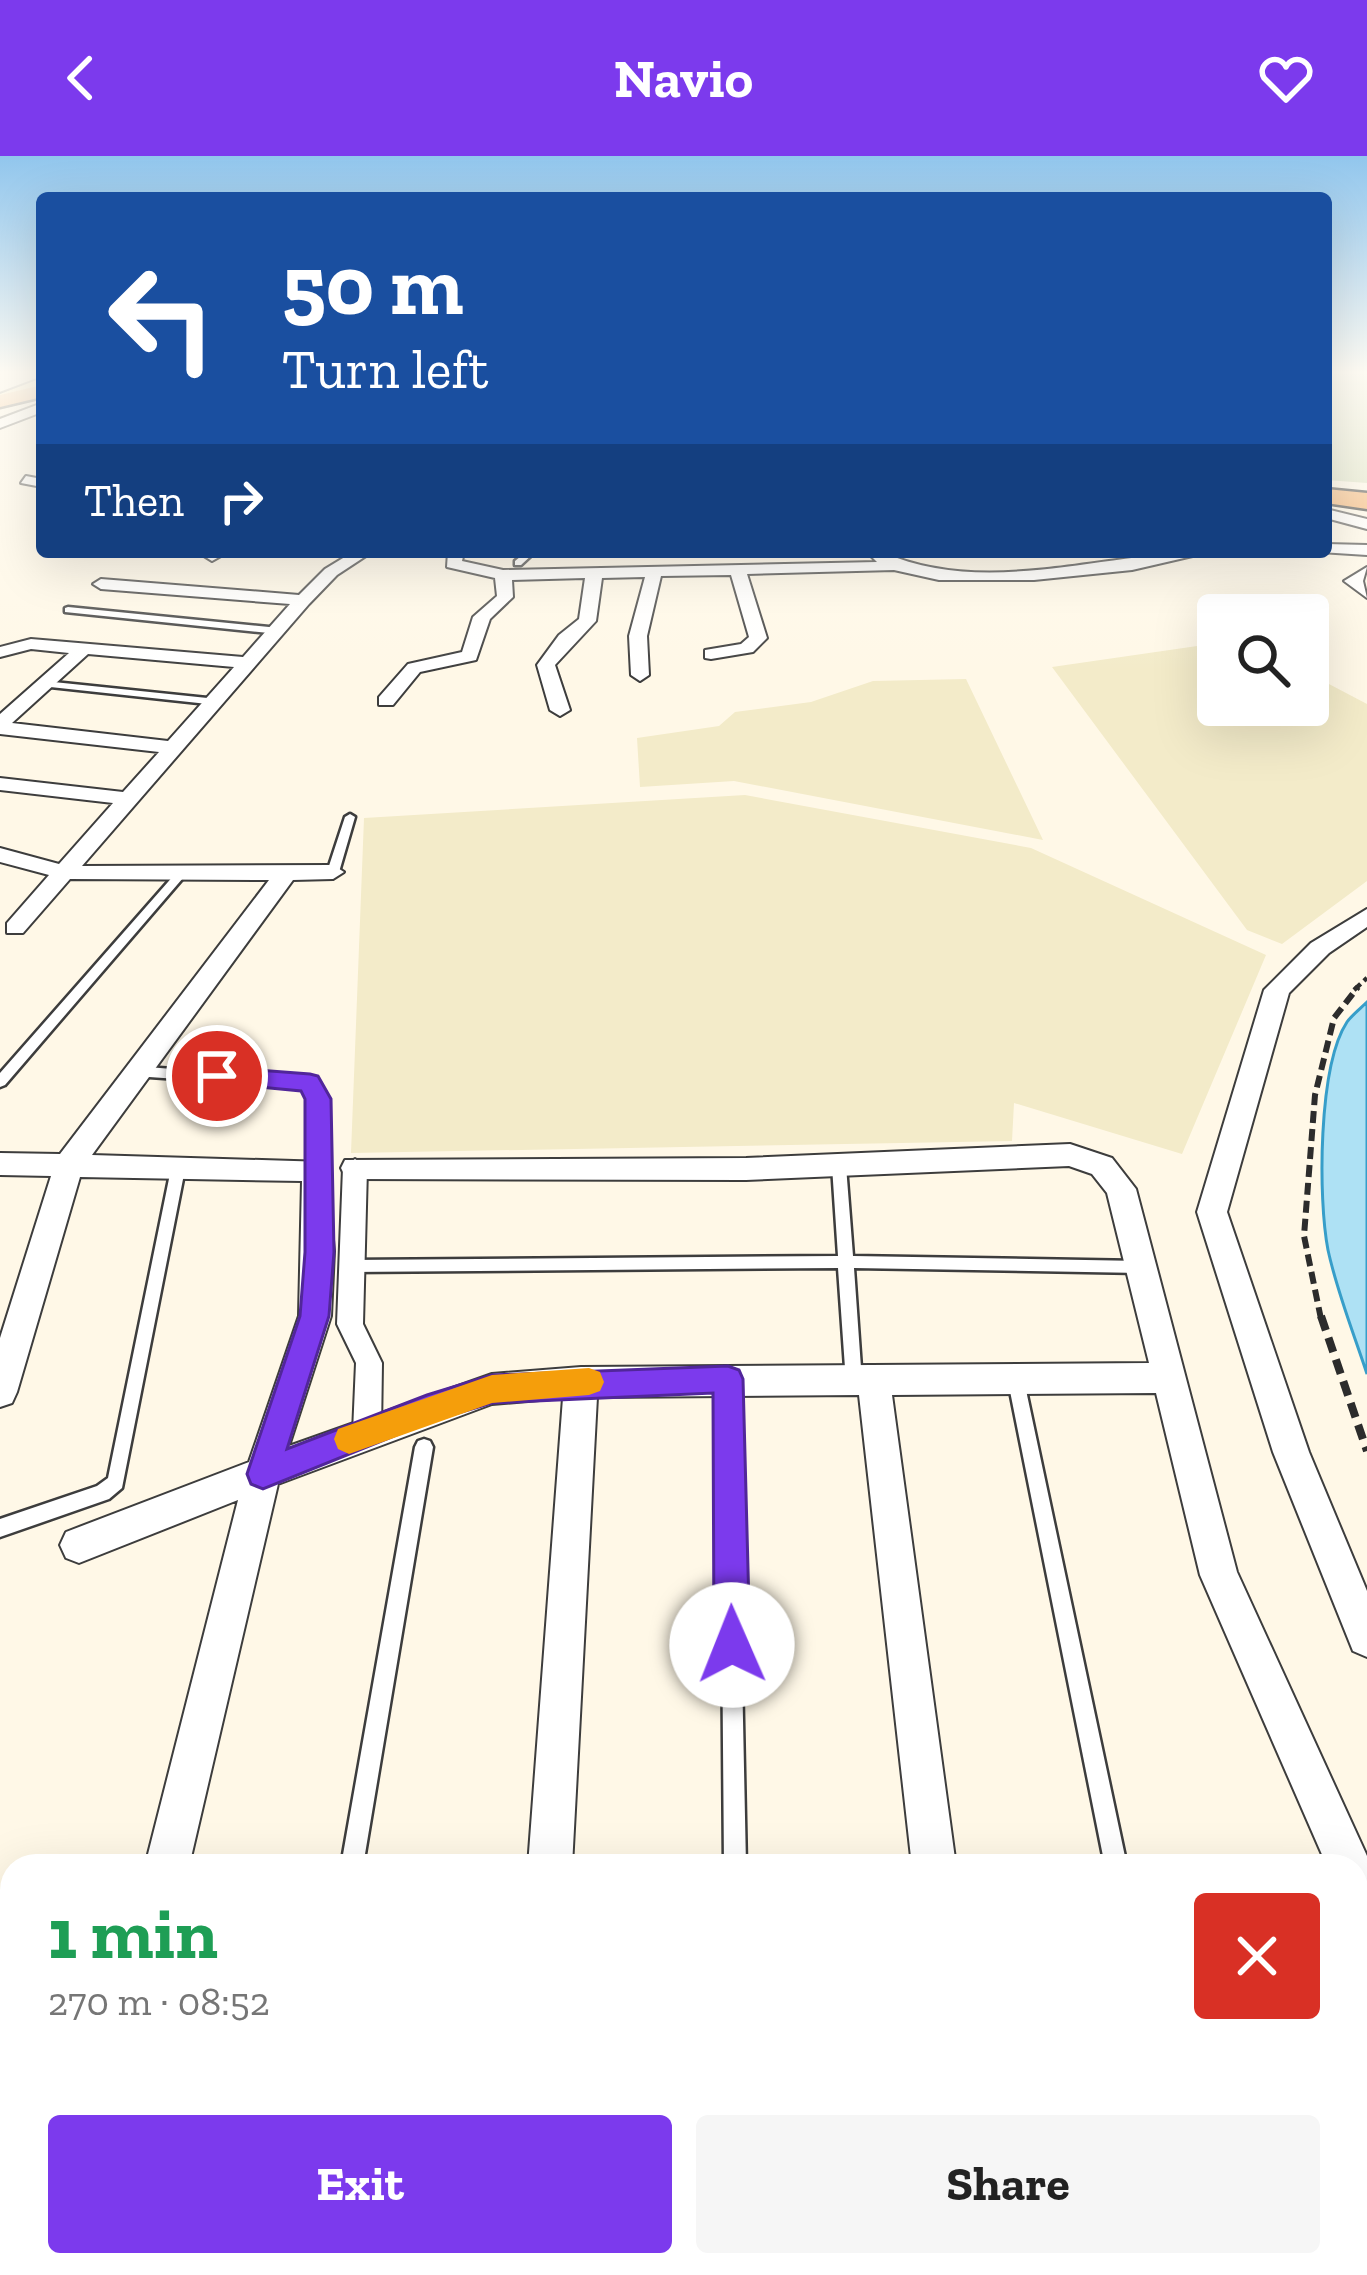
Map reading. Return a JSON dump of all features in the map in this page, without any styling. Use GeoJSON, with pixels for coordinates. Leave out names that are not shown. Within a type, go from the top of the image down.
{"type":"FeatureCollection","features":[{"type":"Feature","properties":{"kind":"highway"},"geometry":{"type":"LineString","coordinates":[[1332,488],[1367,491]]}},
{"type":"Feature","properties":{"kind":"highway"},"geometry":{"type":"LineString","coordinates":[[1332,497],[1367,501]]}},
{"type":"Feature","properties":{"kind":"street"},"geometry":{"type":"LineString","coordinates":[[1332,514],[1367,524]]}},
{"type":"Feature","properties":{"kind":"street"},"geometry":{"type":"LineString","coordinates":[[1332,549],[1367,550]]}},
{"type":"Feature","properties":{"kind":"street"},"geometry":{"type":"LineString","coordinates":[[8,926],[130,799],[303,599],[354,558]]}},
{"type":"Feature","properties":{"kind":"street"},"geometry":{"type":"LineString","coordinates":[[454,558],[453,564],[463,569],[594,574],[893,566],[923,575],[1079,573],[1167,558]]}},
{"type":"Feature","properties":{"kind":"street"},"geometry":{"type":"LineString","coordinates":[[884,558],[893,566]]}},
{"type":"Feature","properties":{"kind":"street"},"geometry":{"type":"LineString","coordinates":[[386,701],[414,668],[470,656],[482,617],[505,597],[511,569]]}},
{"type":"Feature","properties":{"kind":"street"},"geometry":{"type":"LineString","coordinates":[[711,654],[747,648],[758,638],[738,572]]}},
{"type":"Feature","properties":{"kind":"street"},"geometry":{"type":"LineString","coordinates":[[1367,572],[1352,581],[1367,593]]}},
{"type":"Feature","properties":{"kind":"street"},"geometry":{"type":"LineString","coordinates":[[640,675],[638,637],[654,573]]}},
{"type":"Feature","properties":{"kind":"street"},"geometry":{"type":"LineString","coordinates":[[560,710],[546,665],[565,639],[587,621],[594,574]]}},
{"type":"Feature","properties":{"kind":"street"},"geometry":{"type":"LineString","coordinates":[[101,584],[303,599]]}},
{"type":"Feature","properties":{"kind":"street"},"geometry":{"type":"LineString","coordinates":[[0,652],[31,644],[251,663]]}},
{"type":"Feature","properties":{"kind":"street"},"geometry":{"type":"LineString","coordinates":[[0,726],[82,650]]}},
{"type":"Feature","properties":{"kind":"street"},"geometry":{"type":"LineString","coordinates":[[0,726],[176,748]]}},
{"type":"Feature","properties":{"kind":"street"},"geometry":{"type":"LineString","coordinates":[[0,784],[130,799]]}},
{"type":"Feature","properties":{"kind":"street"},"geometry":{"type":"LineString","coordinates":[[0,855],[64,872],[178,876],[333,872]]}},
{"type":"Feature","properties":{"kind":"street"},"geometry":{"type":"LineString","coordinates":[[0,1392],[69,1164],[286,874]]}},
{"type":"Feature","properties":{"kind":"street"},"geometry":{"type":"LineString","coordinates":[[1367,916],[1320,948],[1277,990],[1212,1211],[1291,1453],[1367,1637]]}},
{"type":"Feature","properties":{"kind":"street"},"geometry":{"type":"LineString","coordinates":[[367,1432],[369,1364],[350,1324],[355,1168],[839,1166],[1070,1155],[1090,1159],[1115,1178],[1121,1190],[1219,1575],[1344,1854]]}},
{"type":"Feature","properties":{"kind":"street"},"geometry":{"type":"LineString","coordinates":[[0,1164],[316,1170],[320,1252],[315,1316],[263,1474],[170,1854]]}},
{"type":"Feature","properties":{"kind":"street"},"geometry":{"type":"LineString","coordinates":[[79,1545],[367,1432],[492,1389],[728,1379],[864,1383],[1015,1376],[1167,1378]]}},
{"type":"Feature","properties":{"kind":"street"},"geometry":{"type":"LineString","coordinates":[[551,1854],[581,1382]]}},
{"type":"Feature","properties":{"kind":"street"},"geometry":{"type":"LineString","coordinates":[[864,1383],[932,1854]]}},
{"type":"Feature","properties":{"kind":"lane"},"geometry":{"type":"LineString","coordinates":[[511,569],[524,558]]}},
{"type":"Feature","properties":{"kind":"lane"},"geometry":{"type":"LineString","coordinates":[[68,610],[279,631]]}},
{"type":"Feature","properties":{"kind":"lane"},"geometry":{"type":"LineString","coordinates":[[44,684],[217,702]]}},
{"type":"Feature","properties":{"kind":"lane"},"geometry":{"type":"LineString","coordinates":[[333,872],[350,817]]}},
{"type":"Feature","properties":{"kind":"lane"},"geometry":{"type":"LineString","coordinates":[[0,1082],[178,876]]}},
{"type":"Feature","properties":{"kind":"lane"},"geometry":{"type":"LineString","coordinates":[[135,1072],[314,1084],[318,1099],[316,1170]]}},
{"type":"Feature","properties":{"kind":"lane"},"geometry":{"type":"LineString","coordinates":[[839,1166],[846,1262],[864,1383]]}},
{"type":"Feature","properties":{"kind":"lane"},"geometry":{"type":"LineString","coordinates":[[0,1528],[103,1493],[116,1482],[178,1169]]}},
{"type":"Feature","properties":{"kind":"lane"},"geometry":{"type":"LineString","coordinates":[[350,1266],[846,1262],[1141,1268]]}},
{"type":"Feature","properties":{"kind":"lane"},"geometry":{"type":"LineString","coordinates":[[1015,1376],[1114,1854]]}},
{"type":"Feature","properties":{"kind":"lane"},"geometry":{"type":"LineString","coordinates":[[728,1379],[735,1854]]}},
{"type":"Feature","properties":{"kind":"lane"},"geometry":{"type":"LineString","coordinates":[[354,1854],[424,1447]]}},
{"type":"Feature","properties":{"kind":"path"},"geometry":{"type":"LineString","coordinates":[[1367,978],[1330,1024],[1323,1045],[1309,1174],[1302,1193],[1311,1274],[1339,1378],[1367,1450]]}},
{"type":"Feature","properties":{"kind":"shaded area"},"geometry":{"type":"Polygon","coordinates":[[[1197,646],[1197,726],[1329,726],[1329,684],[1367,704],[1367,881],[1282,944],[1247,930],[1052,667],[1197,646]]]}},
{"type":"Feature","properties":{"kind":"shaded area"},"geometry":{"type":"Polygon","coordinates":[[[966,679],[1043,840],[734,781],[640,787],[637,738],[719,726],[735,712],[811,702],[873,681],[966,679]]]}},
{"type":"Feature","properties":{"kind":"shaded area"},"geometry":{"type":"Polygon","coordinates":[[[745,795],[1031,848],[1266,955],[1182,1154],[1014,1103],[1012,1141],[351,1153],[364,818],[745,795]]]}},
{"type":"Feature","properties":{"kind":"green space"},"geometry":{"type":"Polygon","coordinates":[[[1332,473],[1367,473],[1367,483],[1332,480],[1332,473]]]}},
{"type":"Feature","properties":{"kind":"water"},"geometry":{"type":"Polygon","coordinates":[[[1367,1002],[1367,1374],[1328,1250],[1322,1167],[1326,1100],[1337,1042],[1347,1022],[1367,1002]]]}},
{"type":"Feature","properties":{"kind":"slow traffic"},"geometry":{"type":"LineString","coordinates":[[349,1439],[492,1389],[589,1382]]}},
{"type":"Feature","properties":{"kind":"route"},"geometry":{"type":"LineString","coordinates":[[217,1076],[310,1082],[318,1099],[320,1252],[315,1316],[263,1474],[427,1408],[492,1389],[728,1379],[732,1645]]}}]}
